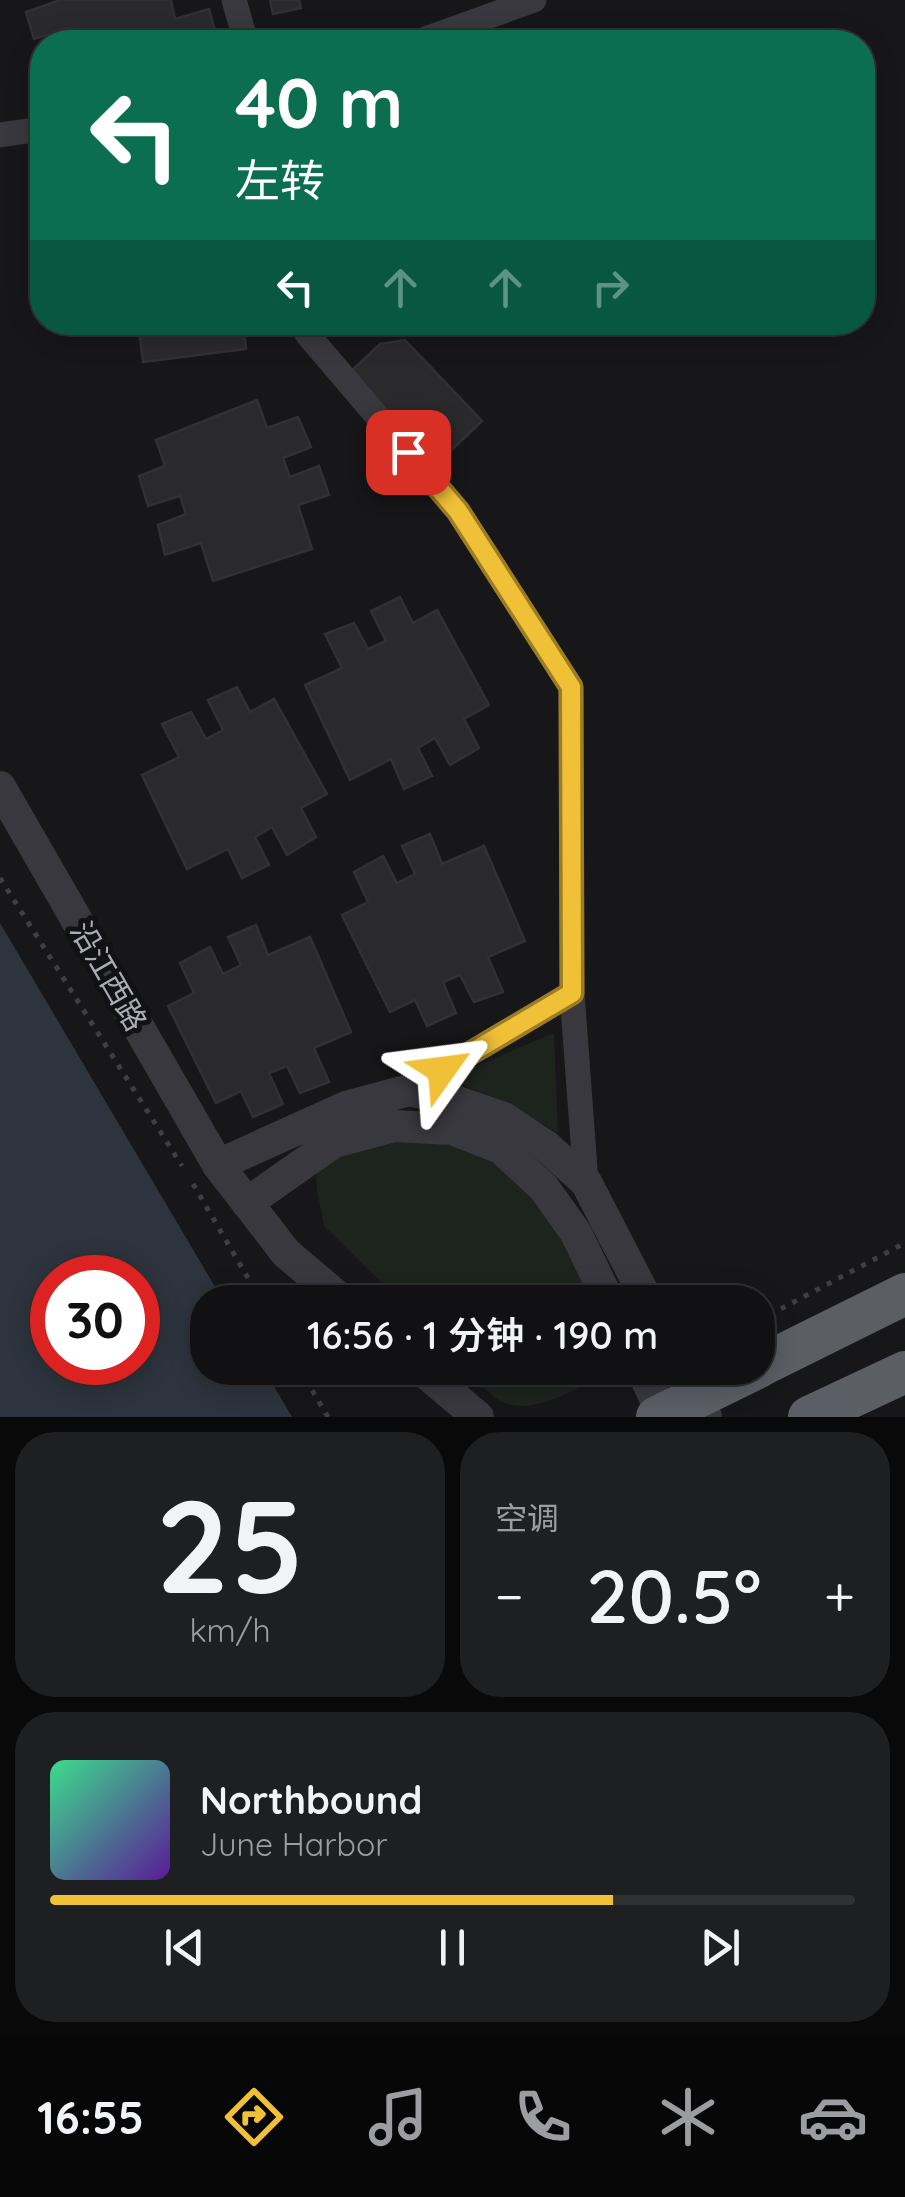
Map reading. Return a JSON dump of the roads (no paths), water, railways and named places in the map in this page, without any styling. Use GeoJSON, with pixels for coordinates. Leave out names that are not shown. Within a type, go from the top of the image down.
{"type":"FeatureCollection","features":[{"type":"Feature","properties":{"kind":"highway"},"geometry":{"type":"LineString","coordinates":[[775,1348],[905,1294]]}},
{"type":"Feature","properties":{"kind":"highway"},"geometry":{"type":"LineString","coordinates":[[809,1417],[905,1372]]}},
{"type":"Feature","properties":{"kind":"highway"},"geometry":{"type":"LineString","coordinates":[[661,1417],[712,1385]]}},
{"type":"Feature","properties":{"kind":"street"},"geometry":{"type":"LineString","coordinates":[[234,0],[243,30]]}},
{"type":"Feature","properties":{"kind":"street"},"geometry":{"type":"LineString","coordinates":[[450,30],[534,0]]}},
{"type":"Feature","properties":{"kind":"street"},"geometry":{"type":"LineString","coordinates":[[0,135],[30,131]]}},
{"type":"Feature","properties":{"kind":"street"},"geometry":{"type":"LineString","coordinates":[[308,335],[458,511],[571,687],[572,993],[586,1182]]}},
{"type":"Feature","properties":{"kind":"street","name":"沿江西路"},"geometry":{"type":"LineString","coordinates":[[0,787],[205,1174],[247,1202],[286,1253],[324,1285]]}},
{"type":"Feature","properties":{"kind":"street"},"geometry":{"type":"LineString","coordinates":[[205,1174],[346,1106],[409,1090],[572,993]]}},
{"type":"Feature","properties":{"kind":"street"},"geometry":{"type":"LineString","coordinates":[[409,1090],[504,1118],[546,1146],[586,1182],[639,1285]]}},
{"type":"Feature","properties":{"kind":"street"},"geometry":{"type":"LineString","coordinates":[[247,1202],[334,1142],[394,1126],[452,1129],[501,1148],[544,1188],[576,1232],[602,1285]]}},
{"type":"Feature","properties":{"kind":"street"},"geometry":{"type":"LineString","coordinates":[[440,1385],[478,1417]]}},
{"type":"Feature","properties":{"kind":"street"},"geometry":{"type":"LineString","coordinates":[[647,1385],[661,1417]]}},
{"type":"Feature","properties":{"kind":"street"},"geometry":{"type":"LineString","coordinates":[[690,1385],[706,1417]]}}]}
